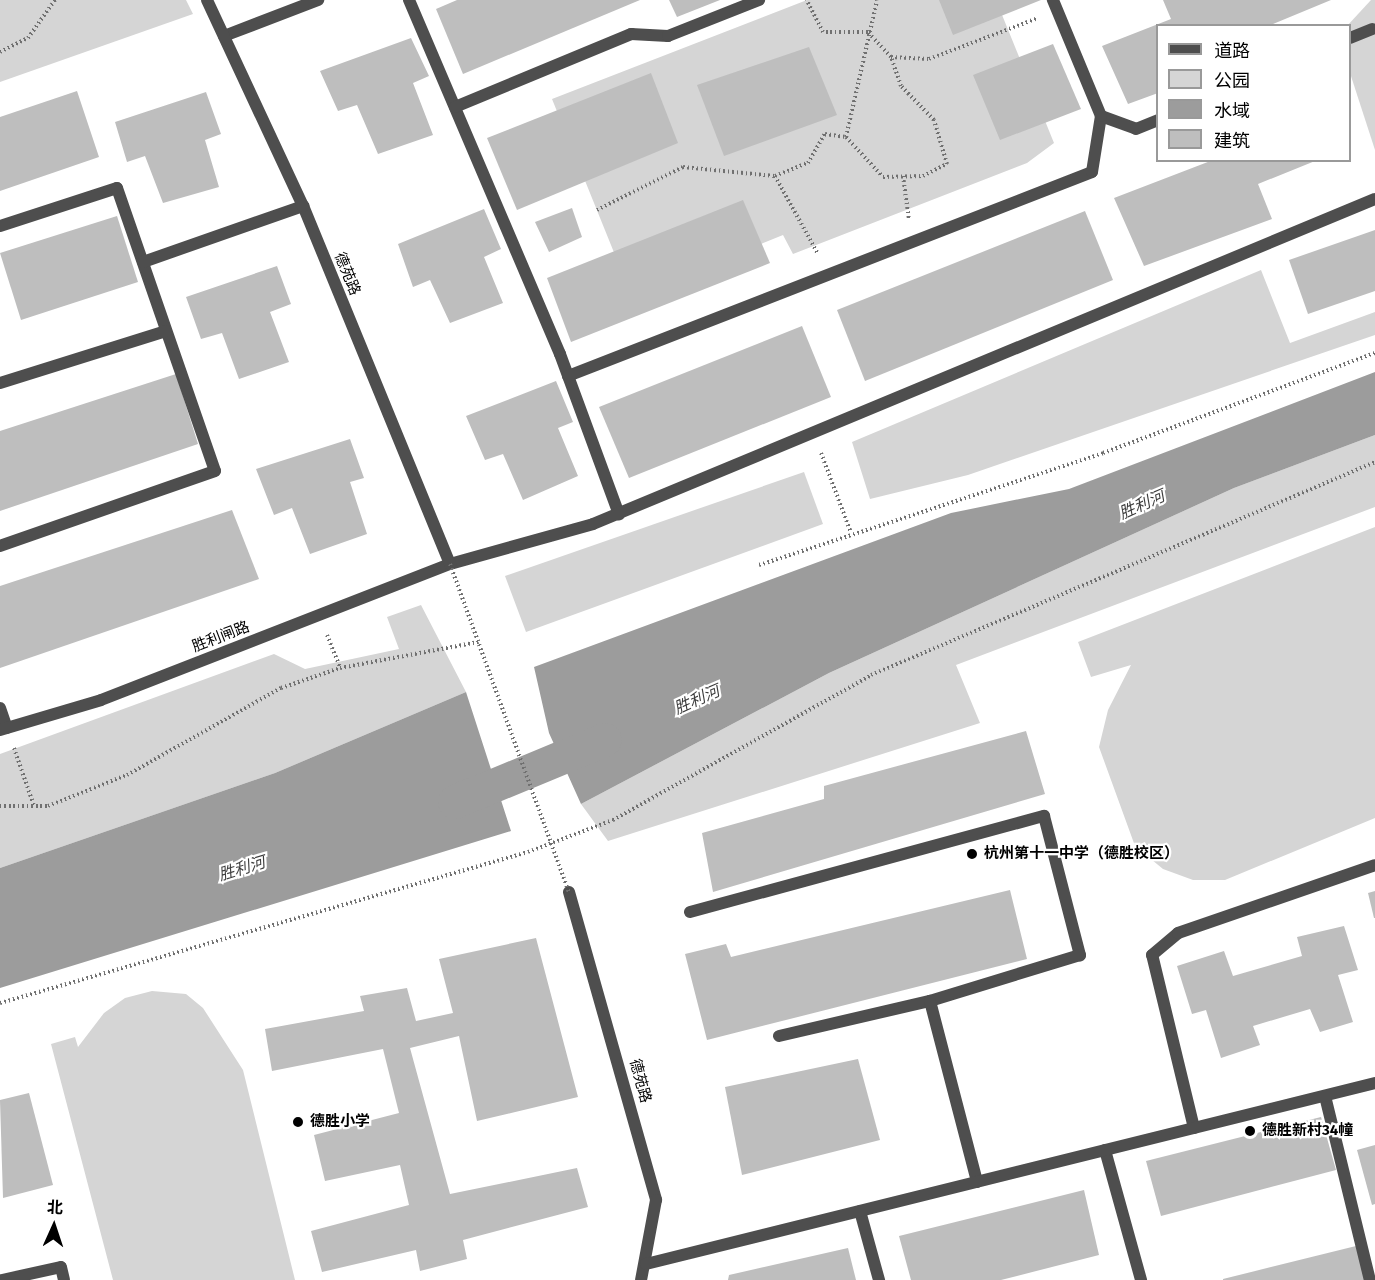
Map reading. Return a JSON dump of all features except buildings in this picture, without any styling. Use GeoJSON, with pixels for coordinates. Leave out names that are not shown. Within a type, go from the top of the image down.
{"type":"FeatureCollection","features":[{"type":"Feature","properties":{"kind":"street","name":"德苑路"},"geometry":{"type":"LineString","coordinates":[[207,0],[303,206],[450,564]]}},
{"type":"Feature","properties":{"kind":"street"},"geometry":{"type":"LineString","coordinates":[[224,36],[318,0]]}},
{"type":"Feature","properties":{"kind":"street"},"geometry":{"type":"LineString","coordinates":[[410,0],[568,376],[619,514]]}},
{"type":"Feature","properties":{"kind":"street"},"geometry":{"type":"LineString","coordinates":[[455,107],[631,34],[668,36],[759,0]]}},
{"type":"Feature","properties":{"kind":"street"},"geometry":{"type":"LineString","coordinates":[[568,376],[1092,172],[1101,116],[1055,5]]}},
{"type":"Feature","properties":{"kind":"street"},"geometry":{"type":"LineString","coordinates":[[1351,38],[1372,29]]}},
{"type":"Feature","properties":{"kind":"street"},"geometry":{"type":"LineString","coordinates":[[1101,116],[1136,129],[1156,121]]}},
{"type":"Feature","properties":{"kind":"street"},"geometry":{"type":"LineString","coordinates":[[0,226],[117,188],[215,471],[0,546]]}},
{"type":"Feature","properties":{"kind":"street","name":"胜利闸路"},"geometry":{"type":"LineString","coordinates":[[3,729],[101,700],[450,564],[619,514],[1375,199]]}},
{"type":"Feature","properties":{"kind":"street"},"geometry":{"type":"LineString","coordinates":[[143,262],[303,206]]}},
{"type":"Feature","properties":{"kind":"street"},"geometry":{"type":"LineString","coordinates":[[0,383],[166,331]]}},
{"type":"Feature","properties":{"kind":"street"},"geometry":{"type":"LineString","coordinates":[[0,708],[3,729]]}},
{"type":"Feature","properties":{"kind":"street"},"geometry":{"type":"LineString","coordinates":[[690,912],[1044,816],[1080,955],[930,1001],[779,1036]]}},
{"type":"Feature","properties":{"kind":"street"},"geometry":{"type":"LineString","coordinates":[[1194,1128],[1152,955],[1178,933],[1375,865]]}},
{"type":"Feature","properties":{"kind":"street","name":"德苑路"},"geometry":{"type":"LineString","coordinates":[[568,892],[657,1200],[641,1280]]}},
{"type":"Feature","properties":{"kind":"street"},"geometry":{"type":"LineString","coordinates":[[930,1001],[977,1182]]}},
{"type":"Feature","properties":{"kind":"street"},"geometry":{"type":"LineString","coordinates":[[646,1264],[1375,1083]]}},
{"type":"Feature","properties":{"kind":"street"},"geometry":{"type":"LineString","coordinates":[[1325,1096],[1370,1280]]}},
{"type":"Feature","properties":{"kind":"street"},"geometry":{"type":"LineString","coordinates":[[1105,1150],[1141,1280]]}},
{"type":"Feature","properties":{"kind":"street"},"geometry":{"type":"LineString","coordinates":[[860,1211],[879,1280]]}},
{"type":"Feature","properties":{"kind":"street"},"geometry":{"type":"LineString","coordinates":[[2,1280],[60,1267],[64,1280]]}},
{"type":"Feature","properties":{"kind":"path"},"geometry":{"type":"LineString","coordinates":[[0,52],[28,38],[54,0]]}},
{"type":"Feature","properties":{"kind":"path"},"geometry":{"type":"LineString","coordinates":[[597,210],[683,167],[775,176],[808,163],[825,134],[846,137],[883,177],[923,176],[947,164],[934,120],[900,86],[891,57],[868,32],[823,32],[807,0]]}},
{"type":"Feature","properties":{"kind":"path"},"geometry":{"type":"LineString","coordinates":[[846,137],[877,0]]}},
{"type":"Feature","properties":{"kind":"path"},"geometry":{"type":"LineString","coordinates":[[891,57],[929,59],[1055,5]]}},
{"type":"Feature","properties":{"kind":"path"},"geometry":{"type":"LineString","coordinates":[[775,176],[831,274]]}},
{"type":"Feature","properties":{"kind":"path"},"geometry":{"type":"LineString","coordinates":[[903,176],[912,242]]}},
{"type":"Feature","properties":{"kind":"path"},"geometry":{"type":"LineString","coordinates":[[759,565],[851,533],[1103,453],[1375,353]]}},
{"type":"Feature","properties":{"kind":"path"},"geometry":{"type":"LineString","coordinates":[[814,433],[851,533]]}},
{"type":"Feature","properties":{"kind":"path"},"geometry":{"type":"LineString","coordinates":[[0,1002],[528,852],[613,820],[871,675],[1375,462]]}},
{"type":"Feature","properties":{"kind":"path"},"geometry":{"type":"LineString","coordinates":[[450,564],[568,892]]}},
{"type":"Feature","properties":{"kind":"path"},"geometry":{"type":"LineString","coordinates":[[319,615],[340,668]]}},
{"type":"Feature","properties":{"kind":"path"},"geometry":{"type":"LineString","coordinates":[[0,806],[48,806],[127,775],[281,688],[340,668],[479,642]]}},
{"type":"Feature","properties":{"kind":"path"},"geometry":{"type":"LineString","coordinates":[[3,729],[34,806]]}},
{"type":"Feature","properties":{"kind":"green space"},"geometry":{"type":"Polygon","coordinates":[[[0,0],[186,0],[193,14],[0,82],[0,0]]]}},
{"type":"Feature","properties":{"kind":"green space"},"geometry":{"type":"Polygon","coordinates":[[[807,0],[996,0],[1054,143],[1027,163],[793,254],[783,235],[632,297],[552,99],[807,0]]]}},
{"type":"Feature","properties":{"kind":"green space"},"geometry":{"type":"Polygon","coordinates":[[[1371,0],[1375,0],[1375,150],[1351,76],[1351,24],[1349,24],[1371,0]]]}},
{"type":"Feature","properties":{"kind":"green space"},"geometry":{"type":"Polygon","coordinates":[[[1261,270],[1290,343],[1375,312],[1375,335],[968,475],[870,499],[852,442],[1261,270]]]}},
{"type":"Feature","properties":{"kind":"green space"},"geometry":{"type":"Polygon","coordinates":[[[1375,435],[1375,507],[956,665],[980,723],[608,841],[581,804],[829,673],[1234,488],[1375,435]]]}},
{"type":"Feature","properties":{"kind":"green space"},"geometry":{"type":"Polygon","coordinates":[[[804,472],[823,524],[526,632],[505,576],[804,472]]]}},
{"type":"Feature","properties":{"kind":"green space"},"geometry":{"type":"Polygon","coordinates":[[[1375,527],[1375,818],[1225,880],[1193,880],[1163,869],[1135,846],[1099,747],[1108,710],[1131,665],[1091,677],[1078,642],[1375,527]]]}},
{"type":"Feature","properties":{"kind":"green space"},"geometry":{"type":"Polygon","coordinates":[[[421,605],[466,692],[275,773],[0,868],[0,754],[274,654],[305,669],[399,649],[387,617],[421,605]]]}},
{"type":"Feature","properties":{"kind":"green space"},"geometry":{"type":"Polygon","coordinates":[[[152,991],[186,994],[203,1008],[243,1070],[295,1280],[113,1280],[51,1044],[75,1037],[78,1047],[104,1013],[125,998],[152,991]]]}},
{"type":"Feature","properties":{"kind":"water"},"geometry":{"type":"Polygon","coordinates":[[[1375,372],[1375,435],[1234,488],[829,673],[581,804],[549,733],[534,667],[951,513],[1069,489],[1375,372]]]}},
{"type":"Feature","properties":{"kind":"water"},"geometry":{"type":"Polygon","coordinates":[[[466,692],[511,831],[0,988],[0,868],[275,773],[466,692]]]}},
{"type":"Feature","properties":{"kind":"waterway","name":"胜利河"},"geometry":{"type":"LineString","coordinates":[[455,802],[605,740]]}},
{"type":"Feature","properties":{"kind":"place","name":"杭州第十一中学（德胜校区）"},"geometry":{"type":"Point","coordinates":[972,854]}},
{"type":"Feature","properties":{"kind":"place","name":"德胜小学"},"geometry":{"type":"Point","coordinates":[298,1122]}},
{"type":"Feature","properties":{"kind":"place","name":"德胜新村34幢"},"geometry":{"type":"Point","coordinates":[1250,1131]}}]}
